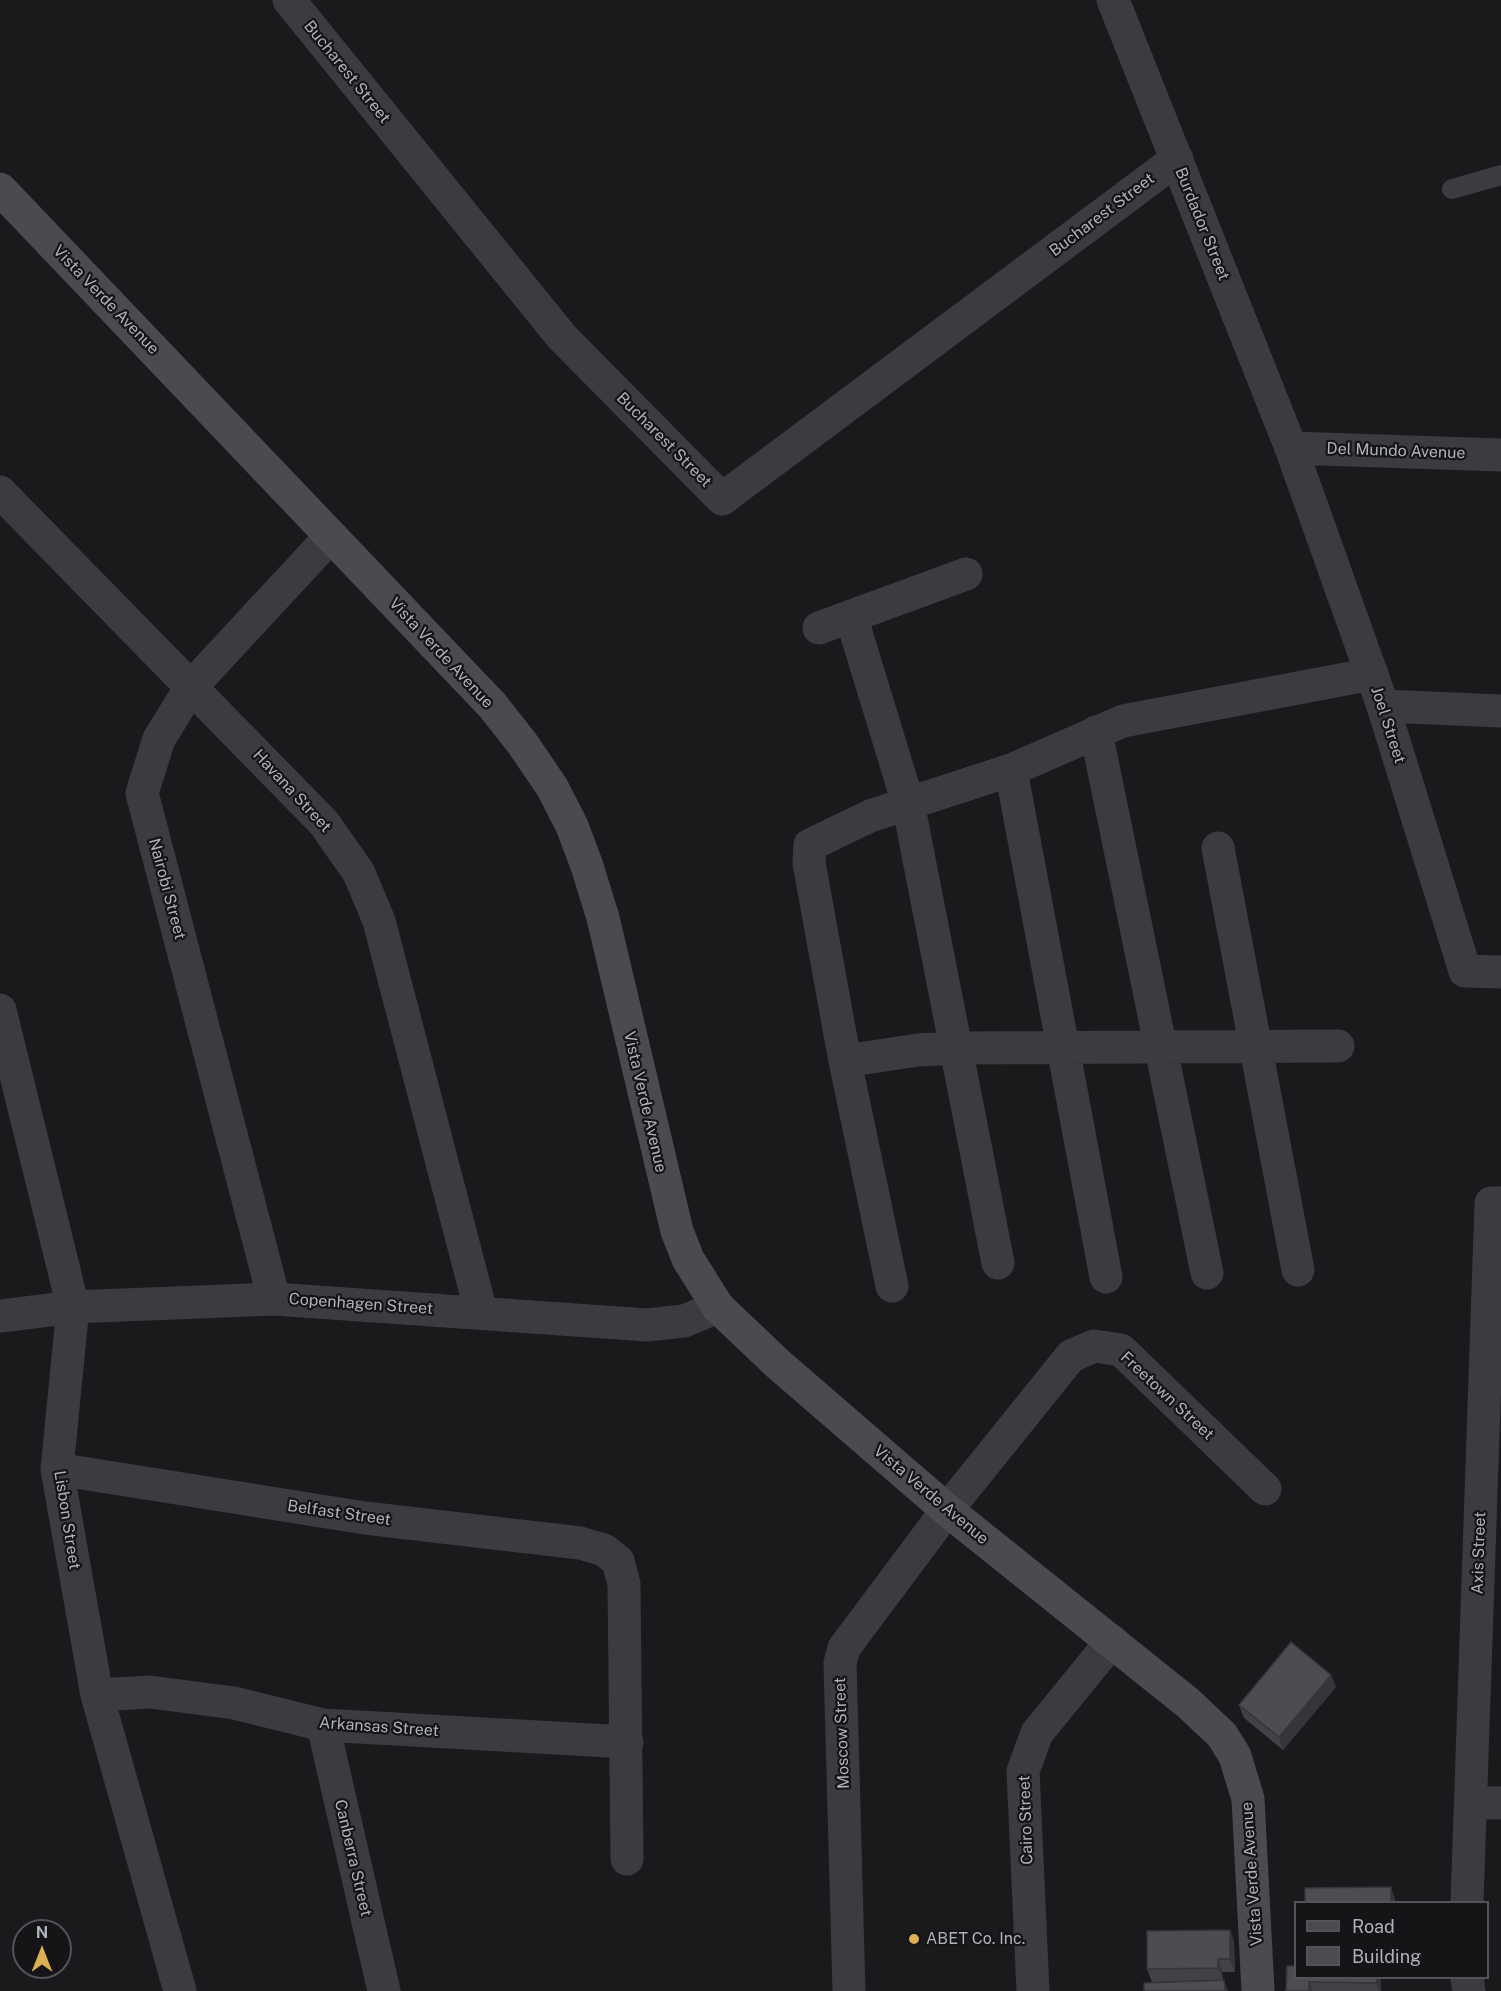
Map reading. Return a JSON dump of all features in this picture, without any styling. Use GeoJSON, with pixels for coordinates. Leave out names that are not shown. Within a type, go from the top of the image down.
{"type":"FeatureCollection","features":[{"type":"Feature","properties":{"kind":"street","name":"Bucharest Street"},"geometry":{"type":"LineString","coordinates":[[289,0],[562,337],[722,499],[1177,159]]}},
{"type":"Feature","properties":{"kind":"street","name":"Burdador Street"},"geometry":{"type":"LineString","coordinates":[[1113,0],[1291,448]]}},
{"type":"Feature","properties":{"kind":"street","name":"Vista Verde Avenue"},"geometry":{"type":"LineString","coordinates":[[0,189],[492,705],[540,769],[572,825],[603,918],[677,1230],[688,1259],[718,1307],[778,1364],[947,1510],[1207,1718],[1222,1735],[1235,1756],[1242,1775],[1249,1809],[1258,1991]]}},
{"type":"Feature","properties":{"kind":"street","name":"Del Mundo Avenue"},"geometry":{"type":"LineString","coordinates":[[1291,448],[1501,455]]}},
{"type":"Feature","properties":{"kind":"street","name":"Joel Street"},"geometry":{"type":"LineString","coordinates":[[1291,448],[1383,706],[1465,971],[1501,972]]}},
{"type":"Feature","properties":{"kind":"street","name":"Havana Street"},"geometry":{"type":"LineString","coordinates":[[0,492],[324,823],[359,873],[379,921],[481,1312]]}},
{"type":"Feature","properties":{"kind":"street","name":"Nairobi Street"},"geometry":{"type":"LineString","coordinates":[[274,1299],[142,794],[159,739],[191,687],[331,536]]}},
{"type":"Feature","properties":{"kind":"street"},"geometry":{"type":"LineString","coordinates":[[819,628],[966,574]]}},
{"type":"Feature","properties":{"kind":"street"},"geometry":{"type":"LineString","coordinates":[[851,616],[908,803],[998,1263]]}},
{"type":"Feature","properties":{"kind":"street"},"geometry":{"type":"LineString","coordinates":[[892,1286],[845,1061],[809,863],[810,845],[870,816],[1011,770],[1123,721],[1155,713],[1372,674]]}},
{"type":"Feature","properties":{"kind":"street"},"geometry":{"type":"LineString","coordinates":[[1383,706],[1501,711]]}},
{"type":"Feature","properties":{"kind":"street"},"geometry":{"type":"LineString","coordinates":[[1096,732],[1207,1273]]}},
{"type":"Feature","properties":{"kind":"street"},"geometry":{"type":"LineString","coordinates":[[1011,770],[1106,1277]]}},
{"type":"Feature","properties":{"kind":"street"},"geometry":{"type":"LineString","coordinates":[[1218,848],[1298,1270]]}},
{"type":"Feature","properties":{"kind":"street","name":"Lisbon Street"},"geometry":{"type":"LineString","coordinates":[[0,1010],[72,1307],[57,1469],[98,1695],[180,1991]]}},
{"type":"Feature","properties":{"kind":"street"},"geometry":{"type":"LineString","coordinates":[[845,1061],[956,1048],[1338,1046]]}},
{"type":"Feature","properties":{"kind":"street","name":"Axis Street"},"geometry":{"type":"LineString","coordinates":[[1467,1901],[1486,1803],[1496,1203]]}},
{"type":"Feature","properties":{"kind":"street","name":"Copenhagen Street"},"geometry":{"type":"LineString","coordinates":[[0,1316],[72,1307],[274,1299],[481,1312],[647,1326],[684,1321],[718,1307]]}},
{"type":"Feature","properties":{"kind":"street","name":"Freetown Street"},"geometry":{"type":"LineString","coordinates":[[947,1510],[1071,1356],[1094,1346],[1121,1350],[1265,1489]]}},
{"type":"Feature","properties":{"kind":"street","name":"Belfast Street"},"geometry":{"type":"LineString","coordinates":[[57,1469],[365,1518],[580,1544],[604,1550],[618,1561],[624,1584],[627,1742]]}},
{"type":"Feature","properties":{"kind":"street","name":"Moscow Street"},"geometry":{"type":"LineString","coordinates":[[849,1991],[840,1663],[844,1648],[947,1510]]}},
{"type":"Feature","properties":{"kind":"street","name":"Cairo Street"},"geometry":{"type":"LineString","coordinates":[[1033,1991],[1023,1771],[1037,1733],[1112,1641]]}},
{"type":"Feature","properties":{"kind":"street","name":"Arkansas Street"},"geometry":{"type":"LineString","coordinates":[[98,1695],[150,1692],[234,1702],[323,1725],[627,1742]]}},
{"type":"Feature","properties":{"kind":"street","name":"Canberra Street"},"geometry":{"type":"LineString","coordinates":[[323,1725],[384,1991]]}},
{"type":"Feature","properties":{"kind":"street"},"geometry":{"type":"LineString","coordinates":[[627,1742],[627,1859]]}},
{"type":"Feature","properties":{"kind":"lane"},"geometry":{"type":"LineString","coordinates":[[1452,189],[1501,175]]}},
{"type":"Feature","properties":{"kind":"building"},"geometry":{"type":"Polygon","coordinates":[[[1291,1642],[1331,1675],[1279,1737],[1239,1705],[1291,1642]]]}},
{"type":"Feature","properties":{"kind":"building"},"geometry":{"type":"Polygon","coordinates":[[[1391,1887],[1391,1901],[1305,1901],[1305,1888],[1391,1887]]]}},
{"type":"Feature","properties":{"kind":"building"},"geometry":{"type":"Polygon","coordinates":[[[1230,1930],[1230,1959],[1218,1959],[1218,1968],[1147,1969],[1147,1931],[1230,1930]]]}},
{"type":"Feature","properties":{"kind":"building"},"geometry":{"type":"Polygon","coordinates":[[[1287,1966],[1294,1966],[1294,1979],[1377,1979],[1376,1983],[1309,1982],[1309,1991],[1286,1991],[1287,1966]]]}},
{"type":"Feature","properties":{"kind":"building"},"geometry":{"type":"Polygon","coordinates":[[[1224,1980],[1225,1991],[1144,1991],[1144,1983],[1224,1980]]]}},
{"type":"Feature","properties":{"kind":"place","name":"ABET Co. Inc."},"geometry":{"type":"Point","coordinates":[914,1939]}}]}
